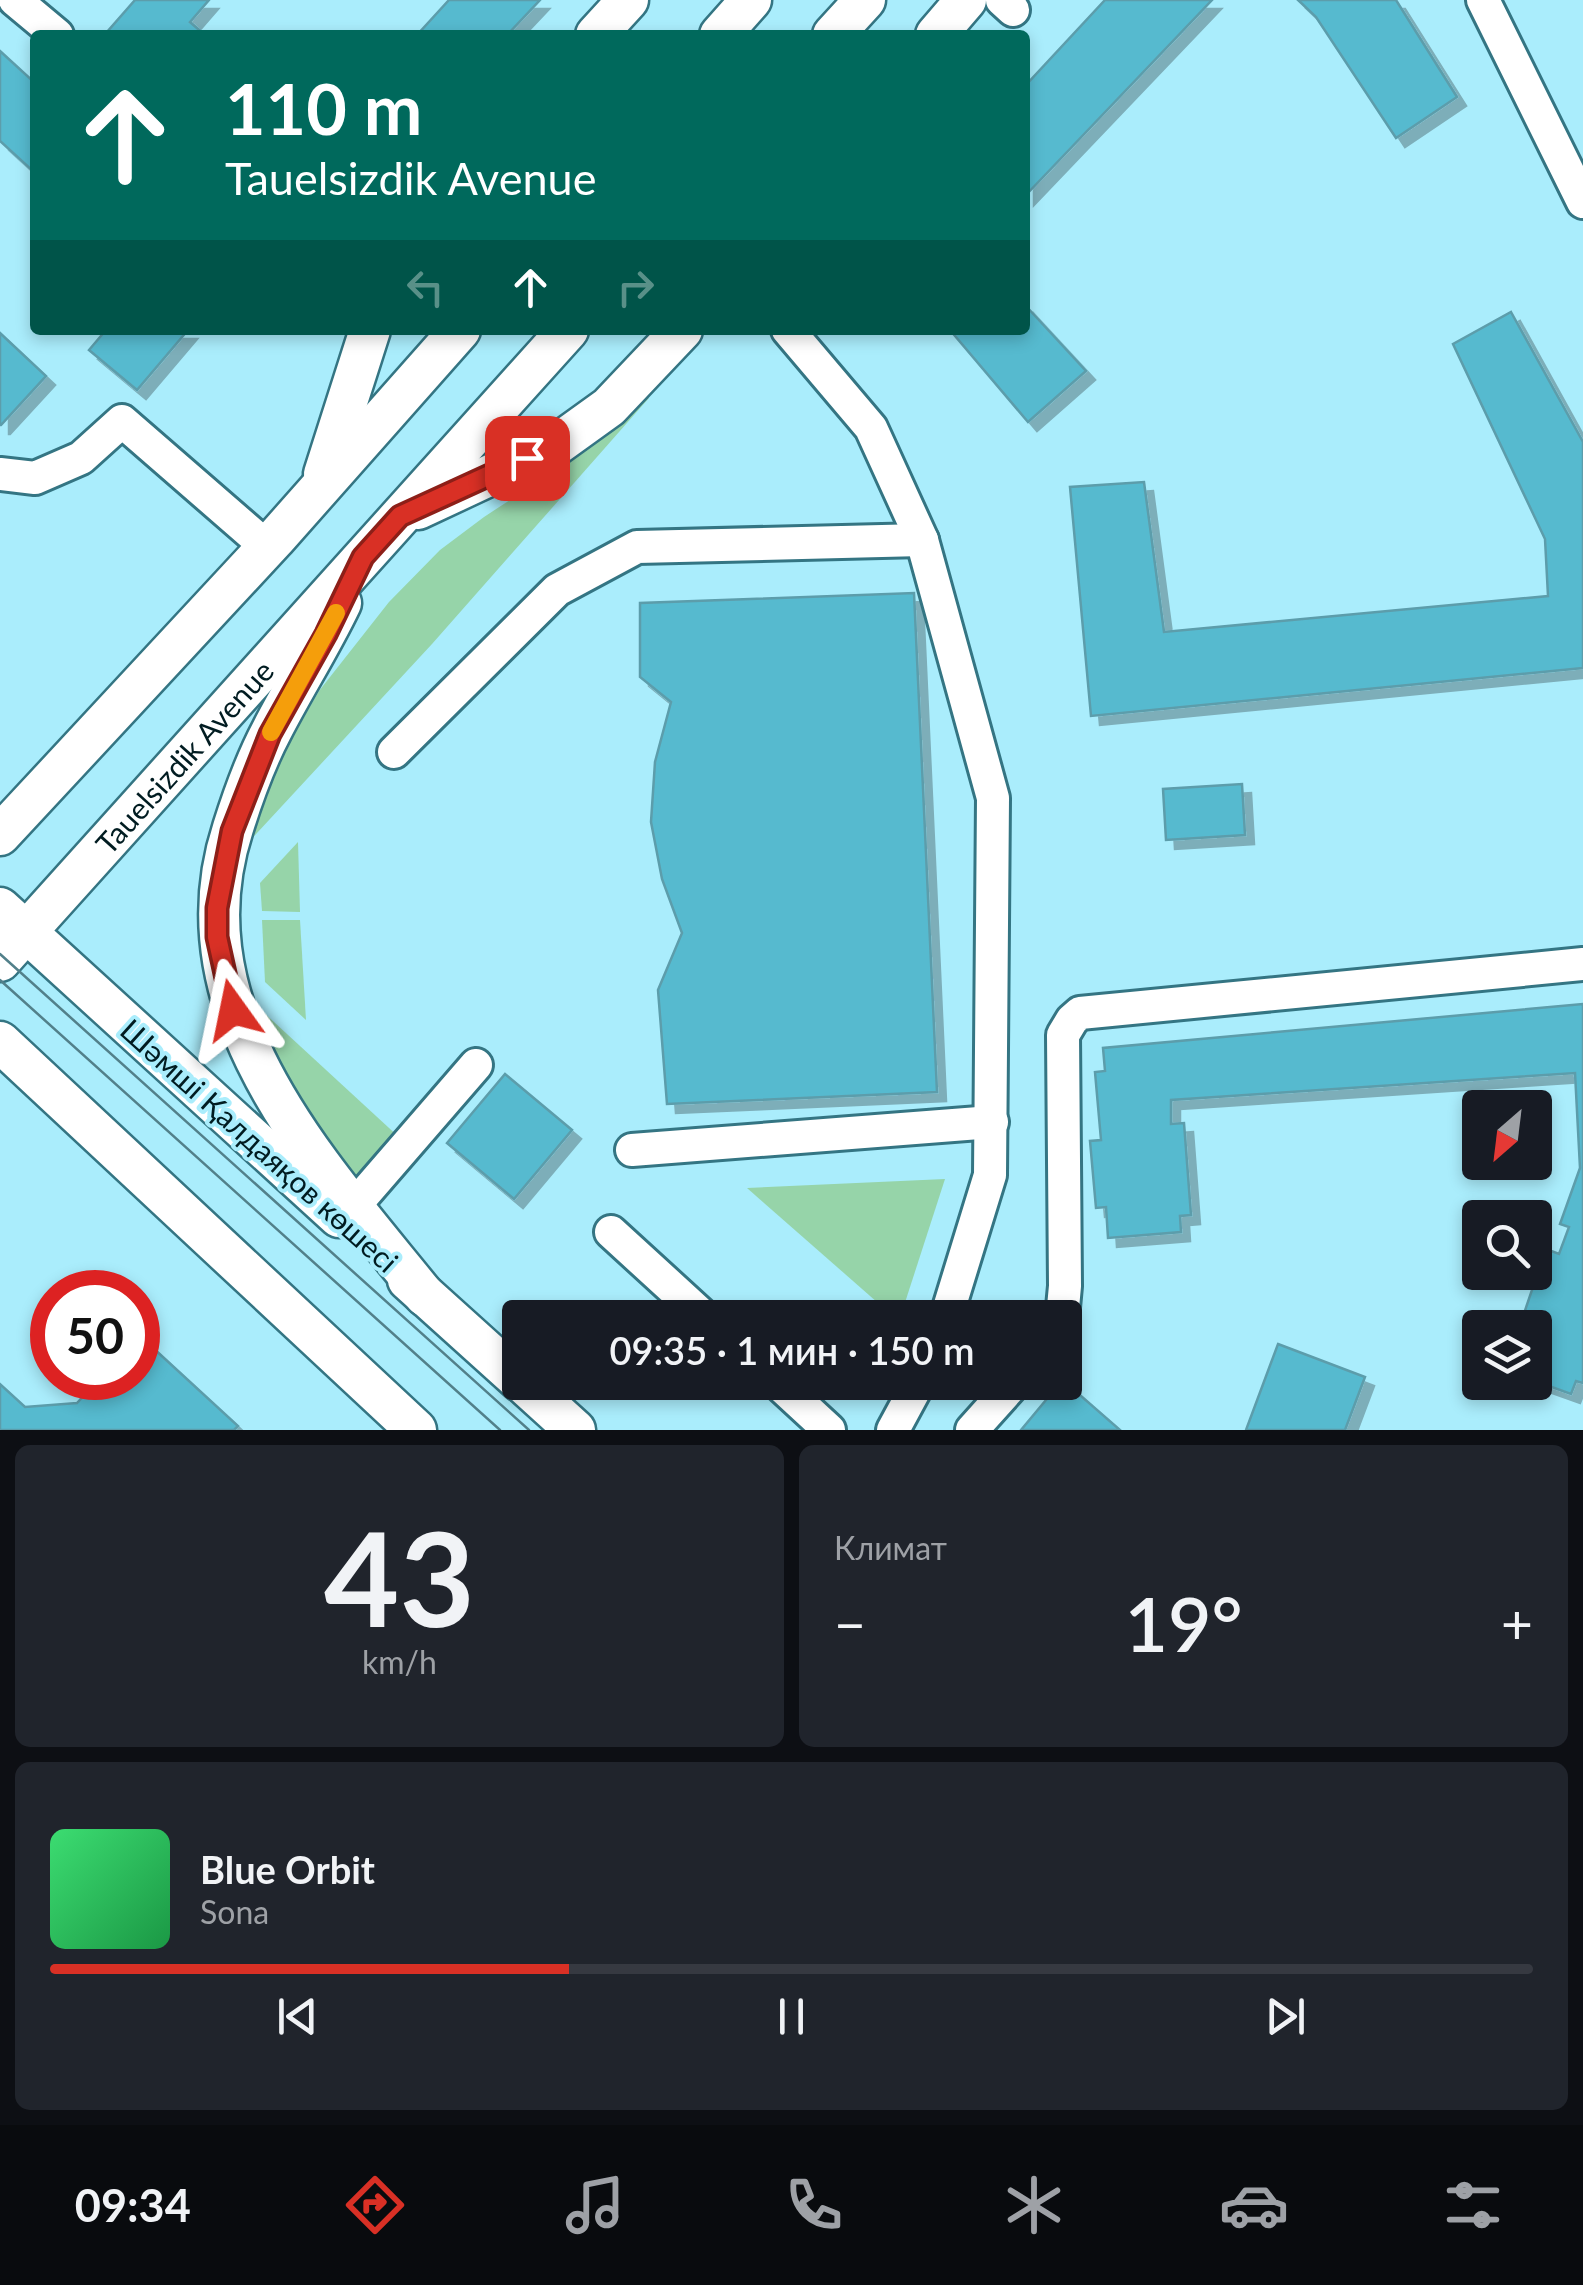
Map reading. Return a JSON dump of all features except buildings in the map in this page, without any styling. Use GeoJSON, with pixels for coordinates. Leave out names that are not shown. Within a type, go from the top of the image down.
{"type":"FeatureCollection","features":[{"type":"Feature","properties":{"kind":"main road"},"geometry":{"type":"LineString","coordinates":[[601,30],[628,0]]}},
{"type":"Feature","properties":{"kind":"main road"},"geometry":{"type":"LineString","coordinates":[[724,30],[751,0]]}},
{"type":"Feature","properties":{"kind":"main road"},"geometry":{"type":"LineString","coordinates":[[838,30],[865,0]]}},
{"type":"Feature","properties":{"kind":"main road"},"geometry":{"type":"LineString","coordinates":[[940,30],[966,0]]}},
{"type":"Feature","properties":{"kind":"main road"},"geometry":{"type":"LineString","coordinates":[[319,489],[368,335]]}},
{"type":"Feature","properties":{"kind":"main road"},"geometry":{"type":"LineString","coordinates":[[0,835],[268,546],[456,335]]}},
{"type":"Feature","properties":{"kind":"main road","name":"Tauelsizdik Avenue"},"geometry":{"type":"LineString","coordinates":[[0,960],[14,920],[363,557],[563,335]]}},
{"type":"Feature","properties":{"kind":"main road"},"geometry":{"type":"LineString","coordinates":[[400,516],[559,443],[610,406],[677,335]]}},
{"type":"Feature","properties":{"kind":"main road"},"geometry":{"type":"LineString","coordinates":[[363,557],[326,634],[270,734],[232,831],[217,908],[217,937],[233,1010],[277,1104],[425,1296]]}},
{"type":"Feature","properties":{"kind":"main road","name":"Шәмші Қалдаяқов көшесі"},"geometry":{"type":"LineString","coordinates":[[14,920],[502,1365]]}},
{"type":"Feature","properties":{"kind":"main road"},"geometry":{"type":"LineString","coordinates":[[0,1042],[416,1430]]}},
{"type":"Feature","properties":{"kind":"main road","name":"Шәмші Қалдаяқов көшесі"},"geometry":{"type":"LineString","coordinates":[[541,1400],[575,1430]]}},
{"type":"Feature","properties":{"kind":"street"},"geometry":{"type":"LineString","coordinates":[[14,0],[50,30]]}},
{"type":"Feature","properties":{"kind":"street"},"geometry":{"type":"LineString","coordinates":[[1484,0],[1583,202]]}},
{"type":"Feature","properties":{"kind":"street"},"geometry":{"type":"LineString","coordinates":[[792,335],[871,428],[922,540],[993,798],[990,1175],[952,1300]]}},
{"type":"Feature","properties":{"kind":"street"},"geometry":{"type":"LineString","coordinates":[[0,474],[35,478],[81,458],[122,421],[268,546]]}},
{"type":"Feature","properties":{"kind":"street"},"geometry":{"type":"LineString","coordinates":[[394,752],[557,590],[637,547],[922,540]]}},
{"type":"Feature","properties":{"kind":"street"},"geometry":{"type":"LineString","coordinates":[[1064,1300],[1063,1035],[1080,1013],[1583,964]]}},
{"type":"Feature","properties":{"kind":"street"},"geometry":{"type":"LineString","coordinates":[[354,1206],[476,1065]]}},
{"type":"Feature","properties":{"kind":"street"},"geometry":{"type":"LineString","coordinates":[[632,1150],[992,1122]]}},
{"type":"Feature","properties":{"kind":"street"},"geometry":{"type":"LineString","coordinates":[[611,1232],[685,1300]]}},
{"type":"Feature","properties":{"kind":"street"},"geometry":{"type":"LineString","coordinates":[[796,1400],[829,1430]]}},
{"type":"Feature","properties":{"kind":"street"},"geometry":{"type":"LineString","coordinates":[[893,1430],[910,1400]]}},
{"type":"Feature","properties":{"kind":"street"},"geometry":{"type":"LineString","coordinates":[[972,1430],[998,1400]]}},
{"type":"Feature","properties":{"kind":"green space"},"geometry":{"type":"Polygon","coordinates":[[[642,393],[649,398],[432,644],[232,860],[247,814],[319,691],[389,602],[440,550],[601,440],[642,393]]]}},
{"type":"Feature","properties":{"kind":"green space"},"geometry":{"type":"Polygon","coordinates":[[[298,842],[300,912],[262,911],[260,883],[298,842]]]}},
{"type":"Feature","properties":{"kind":"green space"},"geometry":{"type":"Polygon","coordinates":[[[262,920],[300,920],[306,1020],[265,982],[262,920]]]}},
{"type":"Feature","properties":{"kind":"green space"},"geometry":{"type":"Polygon","coordinates":[[[249,999],[401,1139],[361,1182],[286,1077],[249,999]]]}},
{"type":"Feature","properties":{"kind":"green space"},"geometry":{"type":"Polygon","coordinates":[[[945,1179],[906,1300],[875,1300],[747,1188],[945,1179]]]}},
{"type":"Feature","properties":{"kind":"tram line"},"geometry":{"type":"LineString","coordinates":[[0,954],[529,1430]]}},
{"type":"Feature","properties":{"kind":"tram line"},"geometry":{"type":"LineString","coordinates":[[0,980],[500,1430]]}},
{"type":"Feature","properties":{"kind":"slow traffic"},"geometry":{"type":"LineString","coordinates":[[271,732],[336,613]]}},
{"type":"Feature","properties":{"kind":"route"},"geometry":{"type":"LineString","coordinates":[[233,1010],[217,937],[217,908],[232,831],[270,734],[326,634],[363,557],[400,516],[527,458]]}}]}
